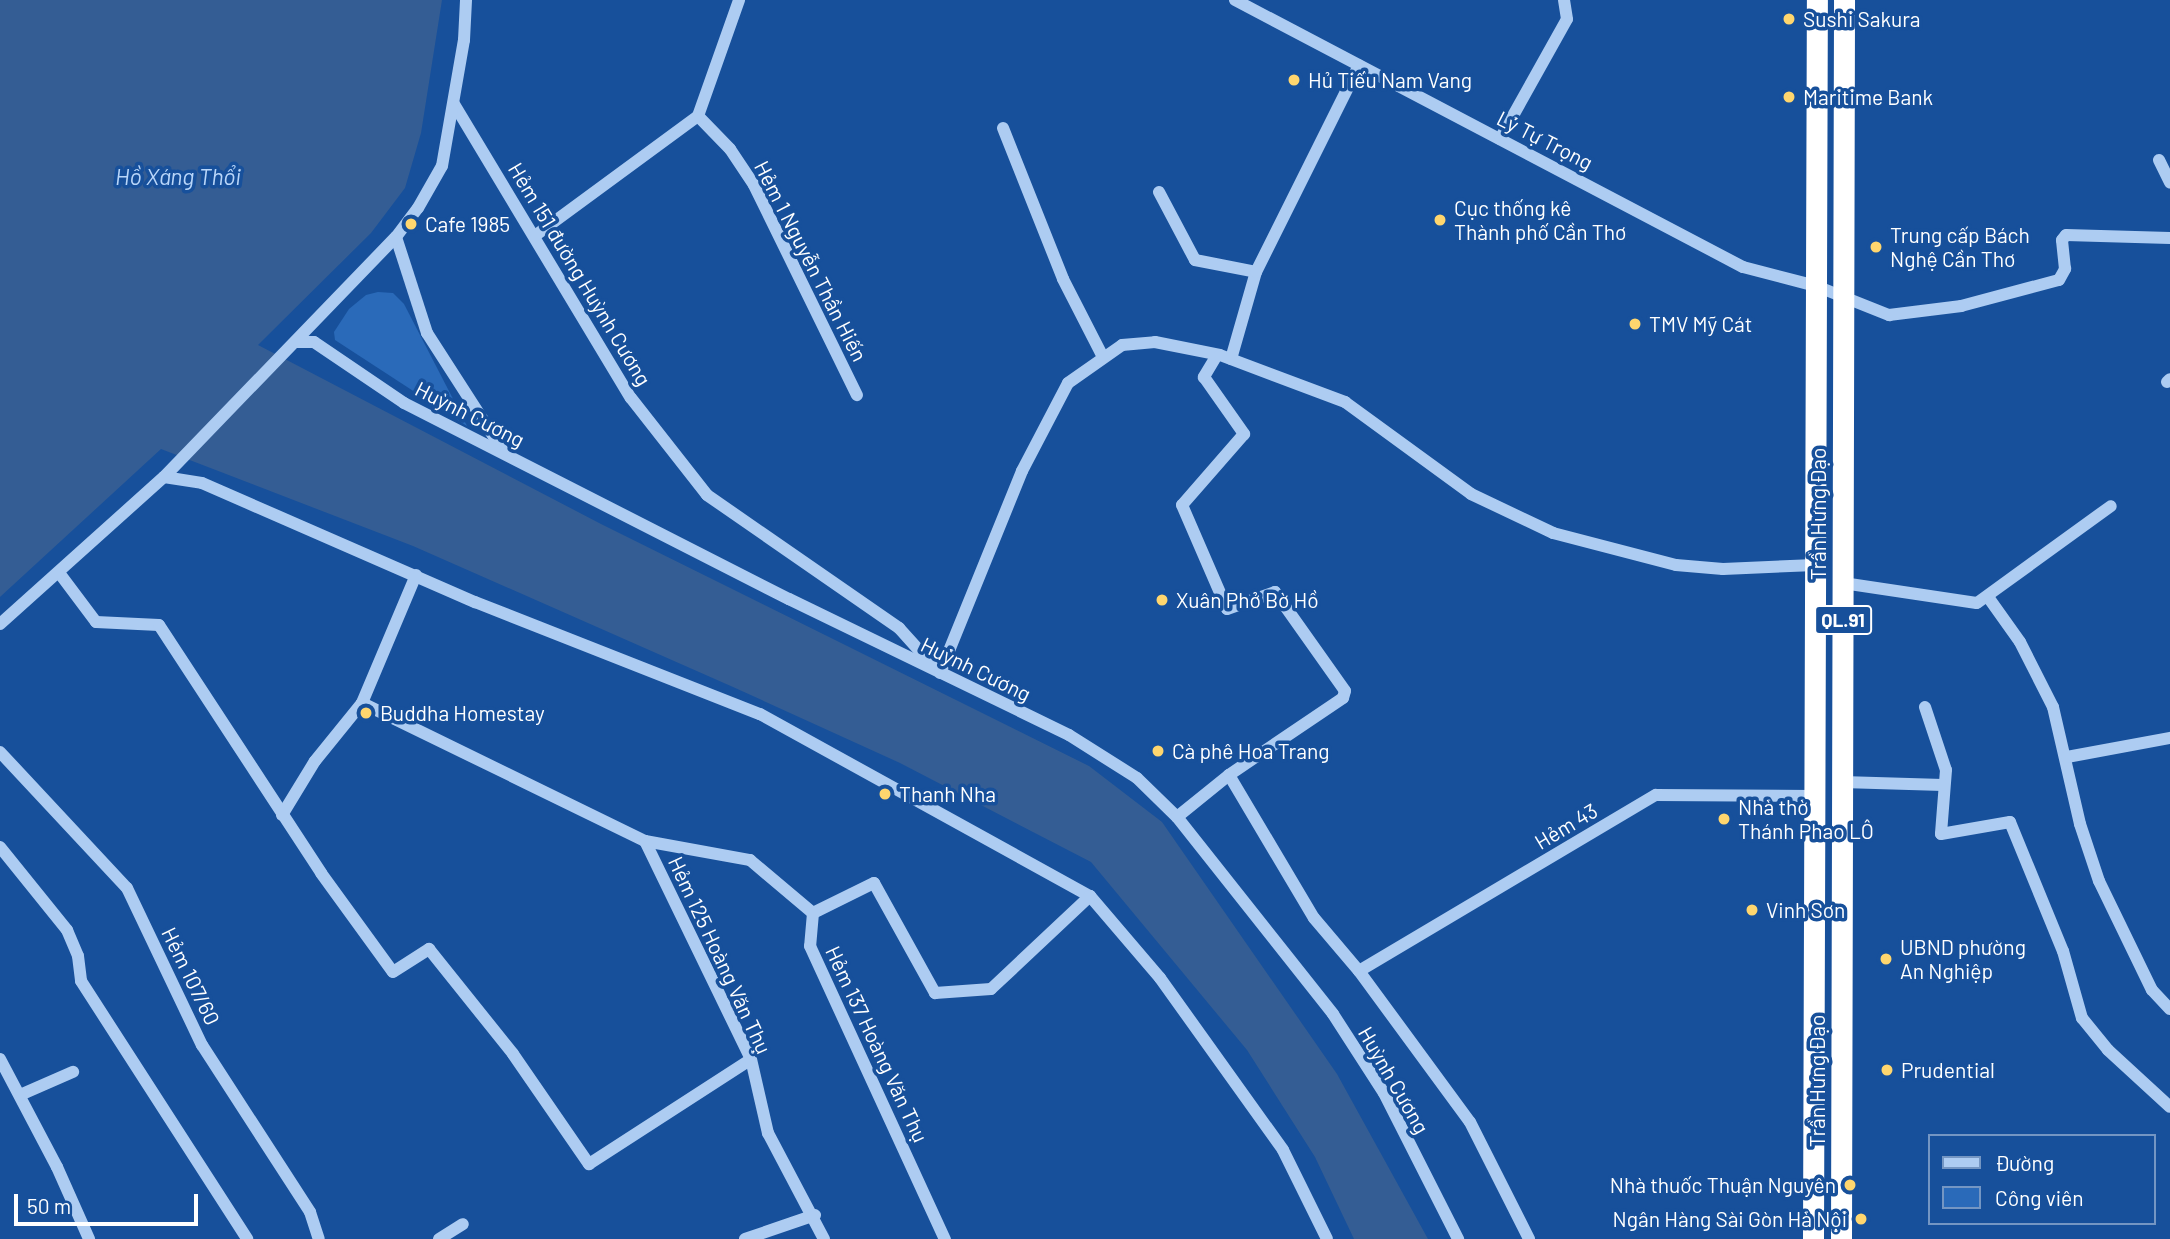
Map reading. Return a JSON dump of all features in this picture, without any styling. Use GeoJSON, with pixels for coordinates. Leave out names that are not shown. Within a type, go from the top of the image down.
{"type":"FeatureCollection","features":[{"type":"Feature","properties":{"kind":"highway","name":"Trần Hưng Đạo"},"geometry":{"type":"LineString","coordinates":[[1813,1239],[1816,0]]}},
{"type":"Feature","properties":{"kind":"highway","name":"Trần Hưng Đạo"},"geometry":{"type":"LineString","coordinates":[[1840,1239],[1844,0]]}},
{"type":"Feature","properties":{"kind":"street"},"geometry":{"type":"LineString","coordinates":[[0,624],[60,575],[164,477],[396,237],[442,166],[454,104],[466,0]]}},
{"type":"Feature","properties":{"kind":"street"},"geometry":{"type":"LineString","coordinates":[[536,235],[698,116],[739,0]]}},
{"type":"Feature","properties":{"kind":"street","name":"Lý Tự Trọng"},"geometry":{"type":"LineString","coordinates":[[1235,0],[1743,267],[1816,286],[1889,314],[1961,306],[2059,280],[2065,269],[2062,240],[2066,235],[2170,238]]}},
{"type":"Feature","properties":{"kind":"street"},"geometry":{"type":"LineString","coordinates":[[1500,139],[1567,19],[1564,0]]}},
{"type":"Feature","properties":{"kind":"street"},"geometry":{"type":"LineString","coordinates":[[1231,359],[1256,272],[1359,65]]}},
{"type":"Feature","properties":{"kind":"street","name":"Hẻm 151 đường Huỳnh Cương"},"geometry":{"type":"LineString","coordinates":[[454,104],[536,235],[579,317],[631,398],[707,495],[900,628],[940,673]]}},
{"type":"Feature","properties":{"kind":"street","name":"Hẻm 1 Nguyễn Thần Hiến"},"geometry":{"type":"LineString","coordinates":[[698,116],[730,149],[754,184],[857,395]]}},
{"type":"Feature","properties":{"kind":"street"},"geometry":{"type":"LineString","coordinates":[[1003,128],[1063,279],[1103,358]]}},
{"type":"Feature","properties":{"kind":"street"},"geometry":{"type":"LineString","coordinates":[[2159,160],[2170,183]]}},
{"type":"Feature","properties":{"kind":"street"},"geometry":{"type":"LineString","coordinates":[[1159,192],[1195,260],[1256,272]]}},
{"type":"Feature","properties":{"kind":"street"},"geometry":{"type":"LineString","coordinates":[[396,237],[427,333],[453,380],[506,454]]}},
{"type":"Feature","properties":{"kind":"street","name":"Huỳnh Cương"},"geometry":{"type":"LineString","coordinates":[[291,346],[314,342],[404,403],[940,673],[1069,735],[1137,778],[1177,817],[1333,1014],[1384,1093],[1458,1239]]}},
{"type":"Feature","properties":{"kind":"street"},"geometry":{"type":"LineString","coordinates":[[940,673],[1022,471],[1068,383],[1122,345],[1155,342],[1217,355],[1345,402],[1471,494],[1553,533],[1676,565],[1723,569],[1815,565]]}},
{"type":"Feature","properties":{"kind":"street"},"geometry":{"type":"LineString","coordinates":[[1177,817],[1229,775],[1343,698],[1345,691],[1275,592],[1227,608],[1182,505],[1244,434],[1204,377],[1217,355]]}},
{"type":"Feature","properties":{"kind":"street"},"geometry":{"type":"LineString","coordinates":[[164,477],[202,483],[475,603],[760,713],[1090,896],[1160,978],[1283,1150],[1327,1239]]}},
{"type":"Feature","properties":{"kind":"street"},"geometry":{"type":"LineString","coordinates":[[1843,583],[1963,603],[1988,597],[2111,506]]}},
{"type":"Feature","properties":{"kind":"street"},"geometry":{"type":"LineString","coordinates":[[60,575],[96,622],[159,625],[251,759],[282,815],[393,972],[429,949],[513,1054],[589,1164],[751,1059]]}},
{"type":"Feature","properties":{"kind":"street"},"geometry":{"type":"LineString","coordinates":[[282,815],[315,761],[362,703],[416,575]]}},
{"type":"Feature","properties":{"kind":"street"},"geometry":{"type":"LineString","coordinates":[[1988,597],[2020,642],[2053,706],[2067,757],[2080,824],[2121,931],[2152,990],[2170,1009]]}},
{"type":"Feature","properties":{"kind":"street"},"geometry":{"type":"LineString","coordinates":[[362,703],[645,841],[750,860],[813,913],[874,883],[935,993],[991,989],[1090,896]]}},
{"type":"Feature","properties":{"kind":"street"},"geometry":{"type":"LineString","coordinates":[[1925,707],[1946,770],[1941,834],[2010,822],[2063,951],[2082,1017],[2108,1050],[2170,1107]]}},
{"type":"Feature","properties":{"kind":"street"},"geometry":{"type":"LineString","coordinates":[[2067,757],[2170,738]]}},
{"type":"Feature","properties":{"kind":"street","name":"Hẻm 107/60"},"geometry":{"type":"LineString","coordinates":[[0,752],[127,888],[202,1045],[310,1212],[319,1239]]}},
{"type":"Feature","properties":{"kind":"street"},"geometry":{"type":"LineString","coordinates":[[1229,775],[1314,918],[1359,971],[1469,1122],[1529,1239]]}},
{"type":"Feature","properties":{"kind":"street"},"geometry":{"type":"LineString","coordinates":[[1842,782],[1943,785]]}},
{"type":"Feature","properties":{"kind":"street","name":"Hẻm 43"},"geometry":{"type":"LineString","coordinates":[[1359,971],[1656,794],[1814,796]]}},
{"type":"Feature","properties":{"kind":"street","name":"Hẻm 125 Hoàng Văn Thụ"},"geometry":{"type":"LineString","coordinates":[[645,841],[751,1059],[768,1133],[815,1215],[824,1239]]}},
{"type":"Feature","properties":{"kind":"street"},"geometry":{"type":"LineString","coordinates":[[0,847],[67,930],[78,957],[81,981],[247,1239]]}},
{"type":"Feature","properties":{"kind":"street","name":"Hẻm 137 Hoàng Văn Thụ"},"geometry":{"type":"LineString","coordinates":[[813,913],[810,946],[945,1239]]}},
{"type":"Feature","properties":{"kind":"street"},"geometry":{"type":"LineString","coordinates":[[0,1059],[89,1239]]}},
{"type":"Feature","properties":{"kind":"street"},"geometry":{"type":"LineString","coordinates":[[20,1095],[73,1072]]}},
{"type":"Feature","properties":{"kind":"street"},"geometry":{"type":"LineString","coordinates":[[745,1239],[815,1215]]}},
{"type":"Feature","properties":{"kind":"street"},"geometry":{"type":"LineString","coordinates":[[439,1239],[463,1224]]}},
{"type":"Feature","properties":{"kind":"green space"},"geometry":{"type":"Polygon","coordinates":[[[378,292],[393,293],[404,304],[467,426],[335,340],[334,332],[349,309],[366,295],[378,292]]]}},
{"type":"Feature","properties":{"kind":"water","name":"Hồ Xáng Thổi"},"geometry":{"type":"Polygon","coordinates":[[[0,0],[442,0],[421,133],[405,188],[371,233],[258,345],[601,524],[1089,766],[1162,822],[1337,1074],[1428,1239],[1354,1239],[1315,1157],[1247,1050],[1091,862],[900,763],[733,687],[413,546],[161,449],[0,597],[0,0]]]}},
{"type":"Feature","properties":{"kind":"place","name":"Sushi Sakura"},"geometry":{"type":"Point","coordinates":[1789,19]}},
{"type":"Feature","properties":{"kind":"place","name":"Hủ Tiếu Nam Vang"},"geometry":{"type":"Point","coordinates":[1294,80]}},
{"type":"Feature","properties":{"kind":"place","name":"Maritime Bank"},"geometry":{"type":"Point","coordinates":[1789,97]}},
{"type":"Feature","properties":{"kind":"place","name":"Cục thống kê Thành phố Cần Thơ"},"geometry":{"type":"Point","coordinates":[1440,220]}},
{"type":"Feature","properties":{"kind":"place","name":"Cafe 1985"},"geometry":{"type":"Point","coordinates":[411,224]}},
{"type":"Feature","properties":{"kind":"place","name":"Trung cấp Bách Nghệ Cần Thơ"},"geometry":{"type":"Point","coordinates":[1876,247]}},
{"type":"Feature","properties":{"kind":"place","name":"TMV Mỹ Cát"},"geometry":{"type":"Point","coordinates":[1635,324]}},
{"type":"Feature","properties":{"kind":"place","name":"Xuân Phở Bờ Hồ"},"geometry":{"type":"Point","coordinates":[1162,600]}},
{"type":"Feature","properties":{"kind":"place","name":"Buddha Homestay"},"geometry":{"type":"Point","coordinates":[366,713]}},
{"type":"Feature","properties":{"kind":"place","name":"Cà phê Hoa Trang"},"geometry":{"type":"Point","coordinates":[1158,751]}},
{"type":"Feature","properties":{"kind":"place","name":"Thanh Nha"},"geometry":{"type":"Point","coordinates":[885,794]}},
{"type":"Feature","properties":{"kind":"place","name":"Nhà thờ Thánh Phao LÔ"},"geometry":{"type":"Point","coordinates":[1724,819]}},
{"type":"Feature","properties":{"kind":"place","name":"Vinh Sơn"},"geometry":{"type":"Point","coordinates":[1752,910]}},
{"type":"Feature","properties":{"kind":"place","name":"UBND phường An Nghiệp"},"geometry":{"type":"Point","coordinates":[1886,959]}},
{"type":"Feature","properties":{"kind":"place","name":"Prudential"},"geometry":{"type":"Point","coordinates":[1887,1070]}},
{"type":"Feature","properties":{"kind":"place","name":"Nhà thuốc Thuận Nguyên"},"geometry":{"type":"Point","coordinates":[1850,1185]}},
{"type":"Feature","properties":{"kind":"place","name":"Ngân Hàng Sài Gòn Hà Nội"},"geometry":{"type":"Point","coordinates":[1861,1219]}}]}
